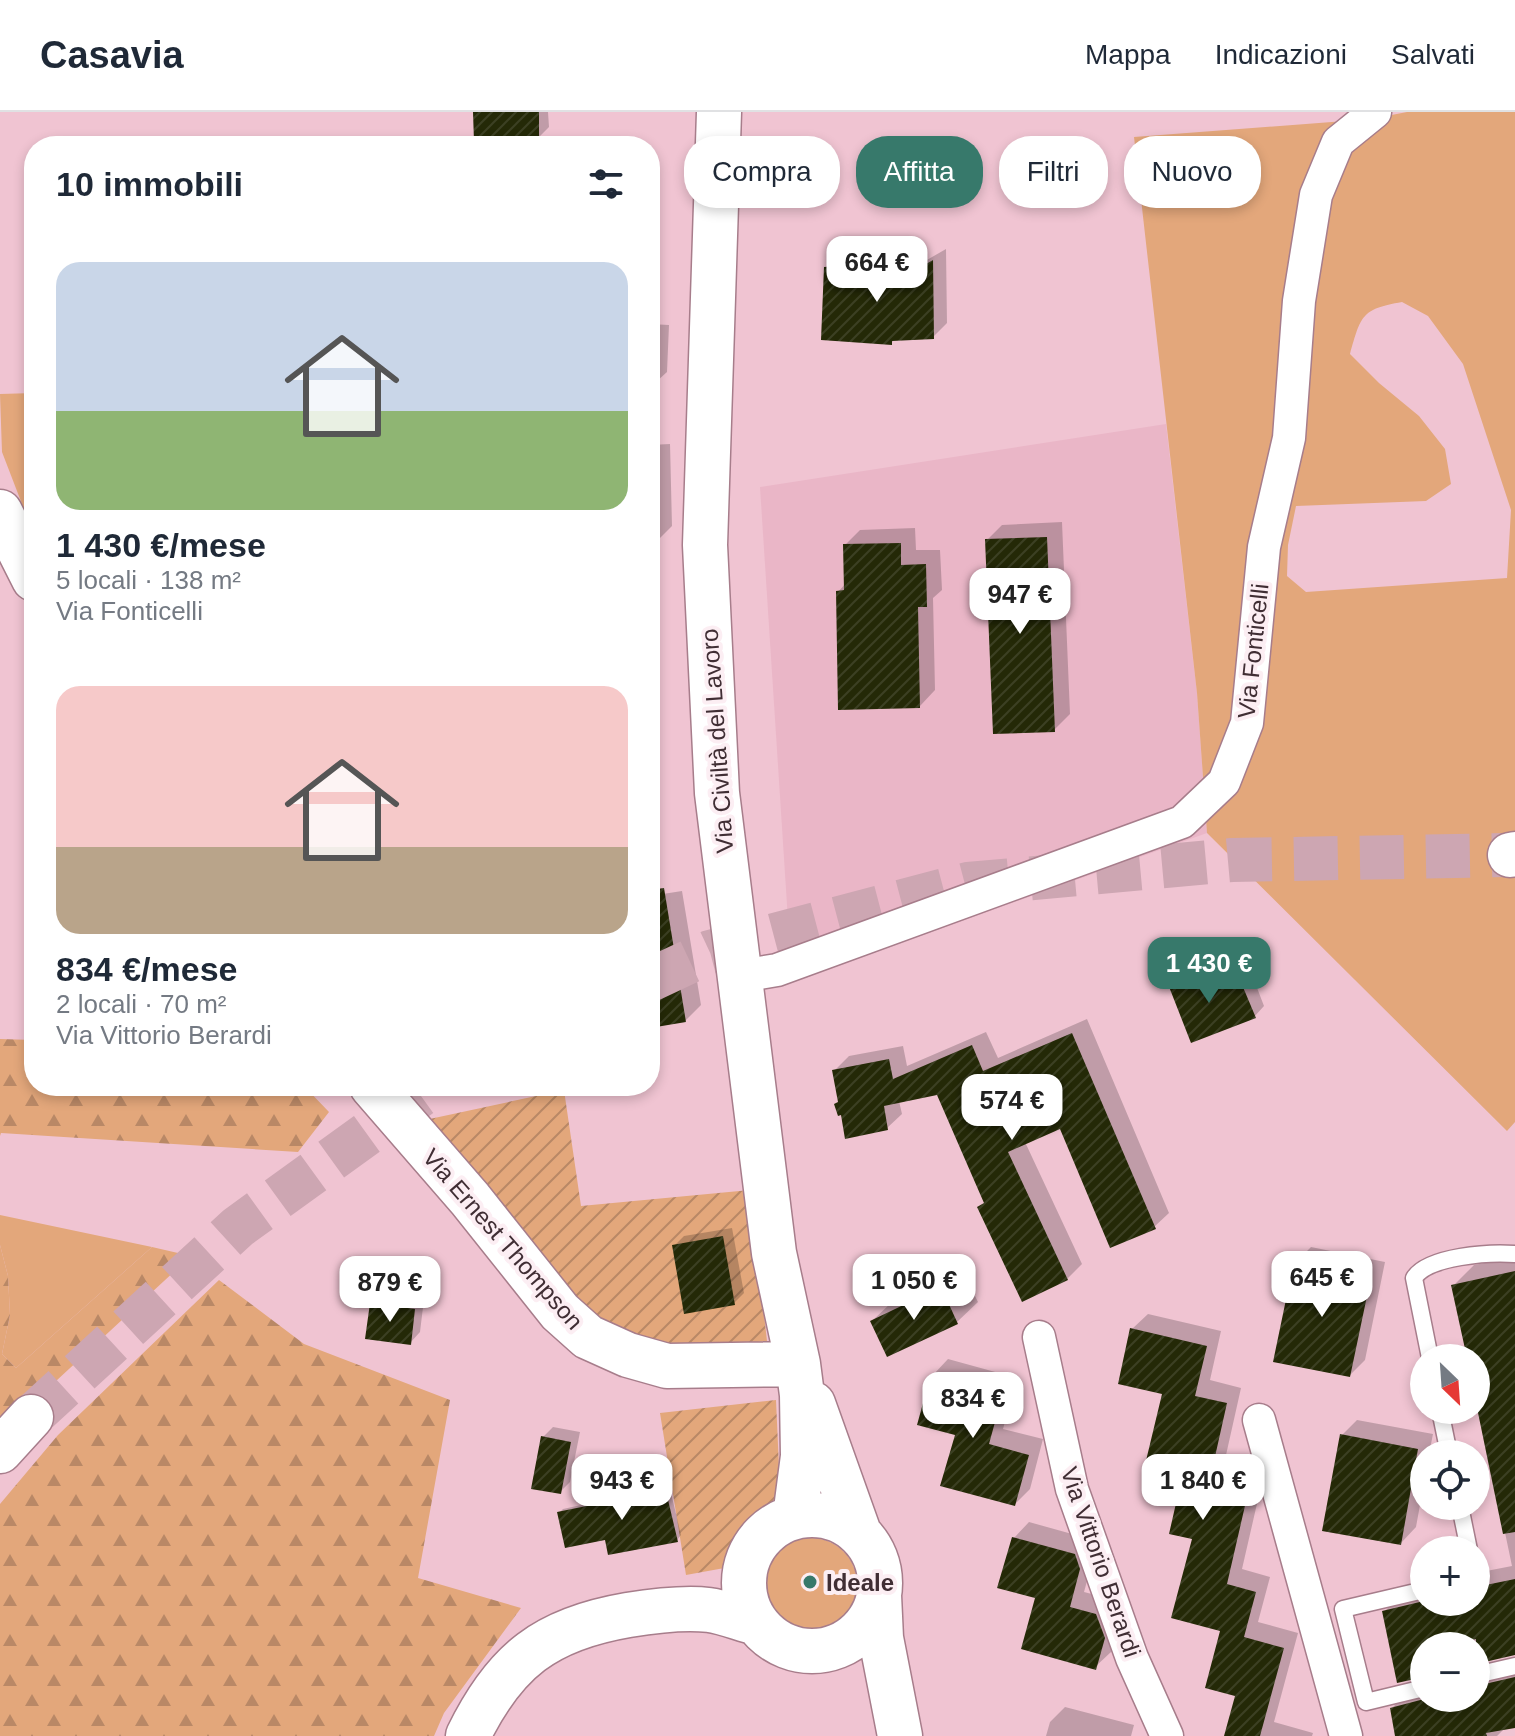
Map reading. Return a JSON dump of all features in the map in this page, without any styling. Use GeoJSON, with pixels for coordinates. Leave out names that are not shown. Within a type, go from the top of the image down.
{"type":"FeatureCollection","features":[{"type":"Feature","properties":{"kind":"main road","name":"Via Civiltà del Lavoro"},"geometry":{"type":"LineString","coordinates":[[719,112],[705,545],[717,793],[774,1253],[798,1364],[804,1425],[795,1517]]}},
{"type":"Feature","properties":{"kind":"main road"},"geometry":{"type":"LineString","coordinates":[[0,512],[24,559]]}},
{"type":"Feature","properties":{"kind":"main road","name":"Via Ernest Thompson"},"geometry":{"type":"LineString","coordinates":[[381,1096],[470,1199],[560,1312],[588,1337],[628,1355],[667,1366],[798,1364]]}},
{"type":"Feature","properties":{"kind":"main road","name":"Via Civiltà del Lavoro"},"geometry":{"type":"LineString","coordinates":[[798,1364],[859,1533]]}},
{"type":"Feature","properties":{"kind":"main road"},"geometry":{"type":"LineString","coordinates":[[0,1451],[31,1417]]}},
{"type":"Feature","properties":{"kind":"main road"},"geometry":{"type":"LineString","coordinates":[[879,1595],[874,1612],[864,1627],[850,1639],[834,1647],[813,1651],[792,1648],[772,1638],[757,1623],[747,1604],[743,1582],[747,1560],[757,1540],[774,1525],[795,1517],[817,1514],[840,1520],[859,1533],[873,1551],[880,1572],[881,1638],[897,1724]]}},
{"type":"Feature","properties":{"kind":"main road"},"geometry":{"type":"LineString","coordinates":[[642,1613],[697,1592],[747,1560]]}},
{"type":"Feature","properties":{"kind":"main road"},"geometry":{"type":"LineString","coordinates":[[468,1736],[508,1674],[541,1644],[584,1624],[642,1613],[709,1610],[757,1623]]}},
{"type":"Feature","properties":{"kind":"main road"},"geometry":{"type":"LineString","coordinates":[[834,1647],[868,1677],[897,1724]]}},
{"type":"Feature","properties":{"kind":"street","name":"Via Fonticelli"},"geometry":{"type":"LineString","coordinates":[[740,976],[777,970],[1182,822],[1224,782],[1247,723],[1264,547],[1289,438],[1299,301],[1316,195],[1338,142],[1375,112]]}},
{"type":"Feature","properties":{"kind":"street","name":"Via Vittorio Berardi"},"geometry":{"type":"LineString","coordinates":[[1039,1337],[1072,1489],[1132,1658],[1167,1736]]}},
{"type":"Feature","properties":{"kind":"street"},"geometry":{"type":"LineString","coordinates":[[1259,1420],[1346,1736]]}},
{"type":"Feature","properties":{"kind":"lane"},"geometry":{"type":"LineString","coordinates":[[1427,1344],[1414,1278],[1419,1269],[1437,1260],[1515,1254]]}},
{"type":"Feature","properties":{"kind":"lane"},"geometry":{"type":"LineString","coordinates":[[1410,1593],[1343,1609],[1366,1702],[1410,1691]]}},
{"type":"Feature","properties":{"kind":"lane"},"geometry":{"type":"LineString","coordinates":[[1490,1672],[1515,1666]]}},
{"type":"Feature","properties":{"kind":"shaded area"},"geometry":{"type":"Polygon","coordinates":[[[1166,424],[1197,693],[1207,833],[792,982],[760,487],[1166,424]]]}},
{"type":"Feature","properties":{"kind":"green space"},"geometry":{"type":"Polygon","coordinates":[[[1407,112],[1515,112],[1515,1122],[1507,1131],[1207,833],[1197,693],[1142,208],[1261,208],[1261,136],[1147,136],[1371,119],[1407,112]],[[1402,302],[1370,312],[1360,323],[1350,354],[1419,416],[1445,449],[1451,484],[1426,501],[1296,506],[1288,545],[1287,576],[1306,592],[1507,578],[1511,510],[1463,364],[1428,316],[1402,302]]]}},
{"type":"Feature","properties":{"kind":"green space"},"geometry":{"type":"Polygon","coordinates":[[[24,393],[24,509],[2,452],[0,394],[24,393]]]}},
{"type":"Feature","properties":{"kind":"green space"},"geometry":{"type":"Polygon","coordinates":[[[0,1039],[24,1040],[24,1096],[314,1096],[329,1112],[298,1152],[1,1133],[0,1136],[0,1039]]]}},
{"type":"Feature","properties":{"kind":"green space"},"geometry":{"type":"Polygon","coordinates":[[[536,1096],[565,1096],[581,1206],[750,1190],[767,1341],[701,1349],[647,1349],[579,1307],[425,1120],[536,1096]]]}},
{"type":"Feature","properties":{"kind":"green space"},"geometry":{"type":"Polygon","coordinates":[[[0,1215],[152,1247],[16,1368],[2,1354],[10,1315],[8,1276],[0,1245],[0,1215]]]}},
{"type":"Feature","properties":{"kind":"green space"},"geometry":{"type":"Polygon","coordinates":[[[0,1245],[8,1276],[10,1315],[2,1354],[16,1368],[152,1247],[191,1256],[42,1394],[0,1438],[0,1245]]]}},
{"type":"Feature","properties":{"kind":"green space"},"geometry":{"type":"Polygon","coordinates":[[[219,1280],[304,1344],[450,1400],[418,1578],[521,1608],[444,1713],[434,1736],[0,1736],[0,1504],[58,1435],[219,1280]]]}},
{"type":"Feature","properties":{"kind":"green space"},"geometry":{"type":"Polygon","coordinates":[[[776,1400],[780,1490],[730,1567],[686,1575],[660,1413],[776,1400]]]}},
{"type":"Feature","properties":{"kind":"green space"},"geometry":{"type":"Polygon","coordinates":[[[811,1538],[829,1541],[844,1551],[854,1566],[857,1584],[854,1602],[844,1617],[829,1627],[811,1630],[793,1627],[778,1617],[768,1602],[765,1584],[768,1566],[778,1551],[793,1541],[811,1538]]]}},
{"type":"Feature","properties":{"kind":"building"},"geometry":{"type":"Polygon","coordinates":[[[473,112],[539,112],[539,136],[474,136],[473,112]]]}},
{"type":"Feature","properties":{"kind":"building"},"geometry":{"type":"Polygon","coordinates":[[[933,260],[934,339],[892,341],[892,345],[821,340],[824,267],[893,262],[893,283],[933,260]]]}},
{"type":"Feature","properties":{"kind":"building"},"geometry":{"type":"Polygon","coordinates":[[[1047,537],[1055,732],[993,734],[985,539],[1047,537]]]}},
{"type":"Feature","properties":{"kind":"building"},"geometry":{"type":"Polygon","coordinates":[[[901,543],[901,565],[926,564],[927,607],[918,607],[920,708],[838,710],[836,591],[844,590],[843,544],[901,543]]]}},
{"type":"Feature","properties":{"kind":"building"},"geometry":{"type":"Polygon","coordinates":[[[664,888],[686,1022],[660,1026],[660,889],[664,888]]]}},
{"type":"Feature","properties":{"kind":"building"},"geometry":{"type":"Polygon","coordinates":[[[1200,966],[1210,992],[1240,980],[1256,1018],[1191,1043],[1166,979],[1200,966]]]}},
{"type":"Feature","properties":{"kind":"building"},"geometry":{"type":"Polygon","coordinates":[[[1072,1033],[1156,1229],[1110,1248],[1060,1129],[1008,1152],[1068,1280],[1022,1302],[977,1207],[984,1203],[937,1095],[884,1106],[888,1130],[845,1139],[841,1115],[838,1116],[834,1104],[838,1102],[832,1070],[889,1059],[893,1079],[972,1045],[983,1071],[1072,1033]]]}},
{"type":"Feature","properties":{"kind":"building"},"geometry":{"type":"Polygon","coordinates":[[[723,1236],[735,1305],[684,1314],[672,1245],[723,1236]]]}},
{"type":"Feature","properties":{"kind":"building"},"geometry":{"type":"Polygon","coordinates":[[[1294,1261],[1371,1277],[1350,1377],[1273,1362],[1294,1261]]]}},
{"type":"Feature","properties":{"kind":"building"},"geometry":{"type":"Polygon","coordinates":[[[1515,1271],[1515,1532],[1503,1534],[1490,1471],[1490,1440],[1484,1440],[1480,1424],[1490,1424],[1490,1344],[1464,1344],[1451,1285],[1515,1271]]]}},
{"type":"Feature","properties":{"kind":"building"},"geometry":{"type":"Polygon","coordinates":[[[941,1287],[958,1324],[887,1357],[870,1321],[941,1287]]]}},
{"type":"Feature","properties":{"kind":"building"},"geometry":{"type":"Polygon","coordinates":[[[370,1303],[415,1309],[411,1345],[365,1339],[370,1303]]]}},
{"type":"Feature","properties":{"kind":"building"},"geometry":{"type":"Polygon","coordinates":[[[1130,1328],[1207,1346],[1195,1396],[1227,1403],[1208,1488],[1247,1497],[1227,1584],[1256,1592],[1244,1637],[1284,1648],[1260,1736],[1224,1736],[1235,1696],[1205,1688],[1220,1631],[1171,1618],[1192,1539],[1169,1534],[1182,1477],[1144,1469],[1162,1394],[1118,1384],[1130,1328]]]}},
{"type":"Feature","properties":{"kind":"building"},"geometry":{"type":"Polygon","coordinates":[[[931,1374],[1003,1393],[989,1444],[1029,1455],[1015,1506],[940,1486],[955,1435],[917,1425],[931,1374]]]}},
{"type":"Feature","properties":{"kind":"building"},"geometry":{"type":"Polygon","coordinates":[[[1340,1434],[1410,1447],[1410,1494],[1401,1545],[1322,1531],[1340,1434]]]}},
{"type":"Feature","properties":{"kind":"building"},"geometry":{"type":"Polygon","coordinates":[[[541,1436],[571,1442],[561,1494],[531,1489],[541,1436]]]}},
{"type":"Feature","properties":{"kind":"building"},"geometry":{"type":"Polygon","coordinates":[[[664,1483],[678,1542],[608,1555],[605,1540],[565,1548],[557,1512],[621,1499],[620,1491],[664,1483]]]}},
{"type":"Feature","properties":{"kind":"building"},"geometry":{"type":"Polygon","coordinates":[[[1012,1537],[1075,1554],[1080,1569],[1070,1607],[1096,1614],[1105,1638],[1096,1670],[1021,1649],[1035,1598],[997,1588],[1012,1537]]]}},
{"type":"Feature","properties":{"kind":"building"},"geometry":{"type":"Polygon","coordinates":[[[1515,1579],[1515,1655],[1490,1661],[1490,1632],[1410,1632],[1410,1680],[1397,1683],[1382,1611],[1410,1604],[1410,1616],[1490,1616],[1490,1584],[1515,1579]]]}},
{"type":"Feature","properties":{"kind":"building"},"geometry":{"type":"Polygon","coordinates":[[[1515,1677],[1515,1728],[1486,1733],[1487,1736],[1395,1736],[1390,1708],[1410,1703],[1410,1712],[1490,1712],[1490,1683],[1515,1677]]]}},
{"type":"Feature","properties":{"kind":"tunnel"},"geometry":{"type":"LineString","coordinates":[[660,975],[710,952],[968,884],[1232,860],[1510,855]]}},
{"type":"Feature","properties":{"kind":"tunnel"},"geometry":{"type":"LineString","coordinates":[[31,1417],[238,1227],[419,1096]]}},
{"type":"Feature","properties":{"kind":"place","name":"Ideale"},"geometry":{"type":"Point","coordinates":[810,1582]}}]}
